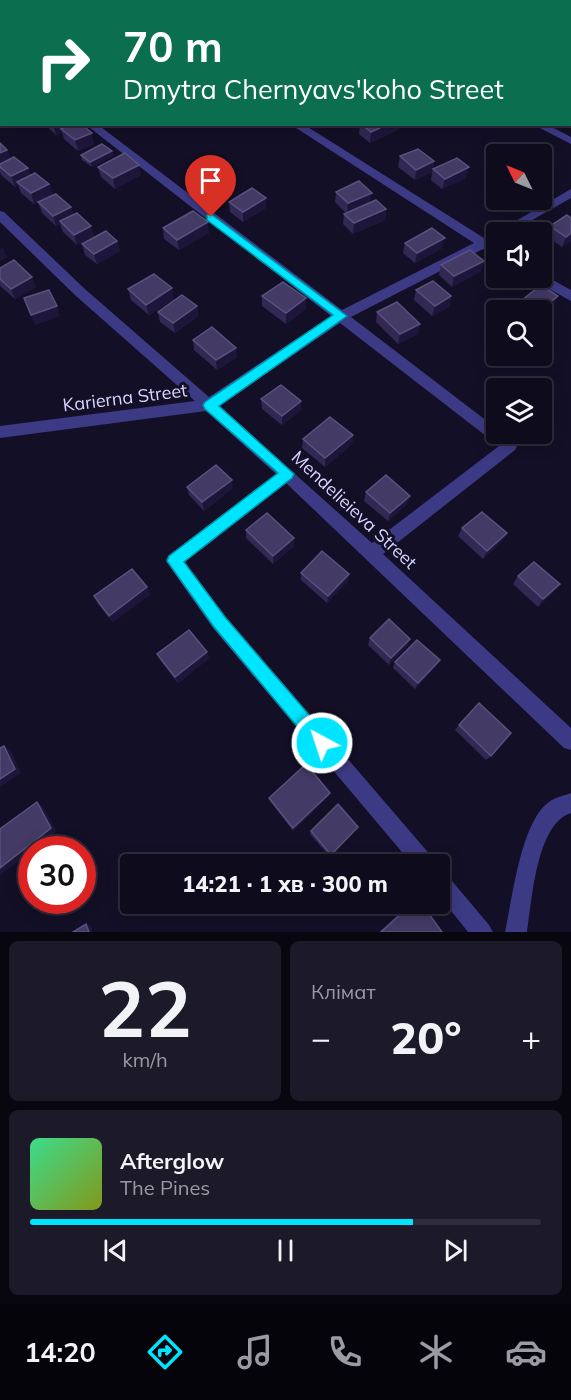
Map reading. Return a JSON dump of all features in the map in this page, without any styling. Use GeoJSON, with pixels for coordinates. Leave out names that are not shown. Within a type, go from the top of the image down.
{"type":"FeatureCollection","features":[{"type":"Feature","properties":{"kind":"street"},"geometry":{"type":"LineString","coordinates":[[93,126],[510,446],[372,553]]}},
{"type":"Feature","properties":{"kind":"street"},"geometry":{"type":"LineString","coordinates":[[298,126],[486,240]]}},
{"type":"Feature","properties":{"kind":"street"},"geometry":{"type":"LineString","coordinates":[[541,126],[571,141]]}},
{"type":"Feature","properties":{"kind":"street"},"geometry":{"type":"LineString","coordinates":[[520,222],[571,193]]}},
{"type":"Feature","properties":{"kind":"street","name":"Mendelieieva Street"},"geometry":{"type":"LineString","coordinates":[[0,215],[81,293],[287,474],[571,741]]}},
{"type":"Feature","properties":{"kind":"street","name":"Karierna Street"},"geometry":{"type":"LineString","coordinates":[[0,432],[209,405],[341,316],[486,247]]}},
{"type":"Feature","properties":{"kind":"street"},"geometry":{"type":"LineString","coordinates":[[552,285],[571,296]]}},
{"type":"Feature","properties":{"kind":"street"},"geometry":{"type":"LineString","coordinates":[[287,474],[174,561],[219,622],[416,854]]}},
{"type":"Feature","properties":{"kind":"street"},"geometry":{"type":"LineString","coordinates":[[516,932],[540,828],[554,809],[571,802]]}},
{"type":"Feature","properties":{"kind":"street"},"geometry":{"type":"LineString","coordinates":[[450,894],[482,932]]}},
{"type":"Feature","properties":{"kind":"building"},"geometry":{"type":"Polygon","coordinates":[[[67,126],[83,126],[92,133],[75,140],[61,129],[67,126]]]}},
{"type":"Feature","properties":{"kind":"building"},"geometry":{"type":"Polygon","coordinates":[[[364,126],[384,126],[371,132],[364,126]]]}},
{"type":"Feature","properties":{"kind":"building"},"geometry":{"type":"Polygon","coordinates":[[[0,143],[7,150],[0,153],[0,143]]]}},
{"type":"Feature","properties":{"kind":"building"},"geometry":{"type":"Polygon","coordinates":[[[102,144],[112,151],[90,162],[81,155],[102,144]]]}},
{"type":"Feature","properties":{"kind":"building"},"geometry":{"type":"Polygon","coordinates":[[[418,149],[434,161],[416,170],[400,156],[418,149]]]}},
{"type":"Feature","properties":{"kind":"building"},"geometry":{"type":"Polygon","coordinates":[[[125,153],[139,165],[113,178],[98,167],[125,153]]]}},
{"type":"Feature","properties":{"kind":"building"},"geometry":{"type":"Polygon","coordinates":[[[14,157],[28,168],[11,176],[0,167],[0,164],[14,157]]]}},
{"type":"Feature","properties":{"kind":"building"},"geometry":{"type":"Polygon","coordinates":[[[457,158],[469,167],[445,179],[433,169],[457,158]]]}},
{"type":"Feature","properties":{"kind":"building"},"geometry":{"type":"Polygon","coordinates":[[[204,162],[221,174],[205,183],[188,170],[204,162]]]}},
{"type":"Feature","properties":{"kind":"building"},"geometry":{"type":"Polygon","coordinates":[[[35,173],[49,184],[31,193],[17,182],[35,173]]]}},
{"type":"Feature","properties":{"kind":"building"},"geometry":{"type":"Polygon","coordinates":[[[359,181],[372,193],[348,203],[336,192],[359,181]]]}},
{"type":"Feature","properties":{"kind":"building"},"geometry":{"type":"Polygon","coordinates":[[[252,188],[266,198],[243,212],[229,202],[252,188]]]}},
{"type":"Feature","properties":{"kind":"building"},"geometry":{"type":"Polygon","coordinates":[[[56,194],[71,207],[53,216],[38,202],[56,194]]]}},
{"type":"Feature","properties":{"kind":"building"},"geometry":{"type":"Polygon","coordinates":[[[376,200],[386,209],[354,223],[344,214],[376,200]]]}},
{"type":"Feature","properties":{"kind":"building"},"geometry":{"type":"Polygon","coordinates":[[[193,211],[208,222],[177,240],[163,228],[193,211]]]}},
{"type":"Feature","properties":{"kind":"building"},"geometry":{"type":"Polygon","coordinates":[[[77,213],[91,226],[74,235],[60,221],[77,213]]]}},
{"type":"Feature","properties":{"kind":"building"},"geometry":{"type":"Polygon","coordinates":[[[567,215],[571,218],[571,233],[566,237],[552,227],[552,225],[567,215]]]}},
{"type":"Feature","properties":{"kind":"building"},"geometry":{"type":"Polygon","coordinates":[[[432,228],[445,238],[417,253],[405,243],[432,228]]]}},
{"type":"Feature","properties":{"kind":"building"},"geometry":{"type":"Polygon","coordinates":[[[106,231],[117,241],[94,254],[82,244],[106,231]]]}},
{"type":"Feature","properties":{"kind":"building"},"geometry":{"type":"Polygon","coordinates":[[[470,250],[484,261],[454,276],[441,265],[470,250]]]}},
{"type":"Feature","properties":{"kind":"building"},"geometry":{"type":"Polygon","coordinates":[[[14,260],[32,277],[11,289],[0,279],[0,268],[14,260]]]}},
{"type":"Feature","properties":{"kind":"building"},"geometry":{"type":"Polygon","coordinates":[[[154,274],[172,288],[146,305],[128,289],[154,274]]]}},
{"type":"Feature","properties":{"kind":"building"},"geometry":{"type":"Polygon","coordinates":[[[433,281],[451,296],[435,306],[416,290],[433,281]]]}},
{"type":"Feature","properties":{"kind":"building"},"geometry":{"type":"Polygon","coordinates":[[[283,282],[306,298],[286,313],[262,296],[283,282]]]}},
{"type":"Feature","properties":{"kind":"building"},"geometry":{"type":"Polygon","coordinates":[[[537,288],[546,288],[558,296],[552,301],[522,300],[537,288]]]}},
{"type":"Feature","properties":{"kind":"building"},"geometry":{"type":"Polygon","coordinates":[[[49,290],[57,306],[31,315],[24,298],[49,290]]]}},
{"type":"Feature","properties":{"kind":"building"},"geometry":{"type":"Polygon","coordinates":[[[182,295],[197,306],[173,323],[158,312],[182,295]]]}},
{"type":"Feature","properties":{"kind":"building"},"geometry":{"type":"Polygon","coordinates":[[[397,302],[420,324],[400,334],[377,312],[397,302]]]}},
{"type":"Feature","properties":{"kind":"building"},"geometry":{"type":"Polygon","coordinates":[[[212,327],[236,348],[216,360],[193,340],[212,327]]]}},
{"type":"Feature","properties":{"kind":"building"},"geometry":{"type":"Polygon","coordinates":[[[281,385],[301,401],[282,416],[261,399],[281,385]]]}},
{"type":"Feature","properties":{"kind":"building"},"geometry":{"type":"Polygon","coordinates":[[[330,417],[353,435],[325,458],[303,439],[330,417]]]}},
{"type":"Feature","properties":{"kind":"building"},"geometry":{"type":"Polygon","coordinates":[[[216,465],[232,480],[202,502],[187,487],[216,465]]]}},
{"type":"Feature","properties":{"kind":"building"},"geometry":{"type":"Polygon","coordinates":[[[386,475],[410,496],[390,513],[366,492],[386,475]]]}},
{"type":"Feature","properties":{"kind":"building"},"geometry":{"type":"Polygon","coordinates":[[[482,512],[507,533],[487,551],[462,528],[482,512]]]}},
{"type":"Feature","properties":{"kind":"building"},"geometry":{"type":"Polygon","coordinates":[[[267,513],[294,538],[273,556],[246,530],[267,513]]]}},
{"type":"Feature","properties":{"kind":"building"},"geometry":{"type":"Polygon","coordinates":[[[322,551],[349,574],[328,596],[301,573],[322,551]]]}},
{"type":"Feature","properties":{"kind":"building"},"geometry":{"type":"Polygon","coordinates":[[[534,562],[560,584],[543,599],[518,576],[534,562]]]}},
{"type":"Feature","properties":{"kind":"building"},"geometry":{"type":"Polygon","coordinates":[[[132,569],[147,587],[109,616],[94,596],[132,569]]]}},
{"type":"Feature","properties":{"kind":"building"},"geometry":{"type":"Polygon","coordinates":[[[389,619],[410,639],[391,658],[370,638],[389,619]]]}},
{"type":"Feature","properties":{"kind":"building"},"geometry":{"type":"Polygon","coordinates":[[[189,630],[207,652],[175,677],[157,654],[189,630]]]}},
{"type":"Feature","properties":{"kind":"building"},"geometry":{"type":"Polygon","coordinates":[[[417,640],[440,660],[418,683],[395,662],[417,640]]]}},
{"type":"Feature","properties":{"kind":"building"},"geometry":{"type":"Polygon","coordinates":[[[479,703],[511,733],[491,756],[459,725],[479,703]]]}},
{"type":"Feature","properties":{"kind":"building"},"geometry":{"type":"Polygon","coordinates":[[[4,746],[15,769],[0,779],[0,748],[4,746]]]}},
{"type":"Feature","properties":{"kind":"building"},"geometry":{"type":"Polygon","coordinates":[[[306,764],[330,793],[293,828],[269,798],[306,764]]]}},
{"type":"Feature","properties":{"kind":"building"},"geometry":{"type":"Polygon","coordinates":[[[37,802],[51,828],[41,836],[18,836],[18,854],[0,868],[0,829],[37,802]]]}},
{"type":"Feature","properties":{"kind":"building"},"geometry":{"type":"Polygon","coordinates":[[[338,804],[358,827],[332,854],[311,831],[338,804]]]}},
{"type":"Feature","properties":{"kind":"building"},"geometry":{"type":"Polygon","coordinates":[[[401,914],[429,914],[442,932],[381,932],[401,914]]]}},
{"type":"Feature","properties":{"kind":"building"},"geometry":{"type":"Polygon","coordinates":[[[86,924],[89,932],[73,932],[86,924]]]}},
{"type":"Feature","properties":{"kind":"route"},"geometry":{"type":"LineString","coordinates":[[211,217],[341,316],[209,405],[287,474],[174,561],[219,622],[322,743]]}}]}
